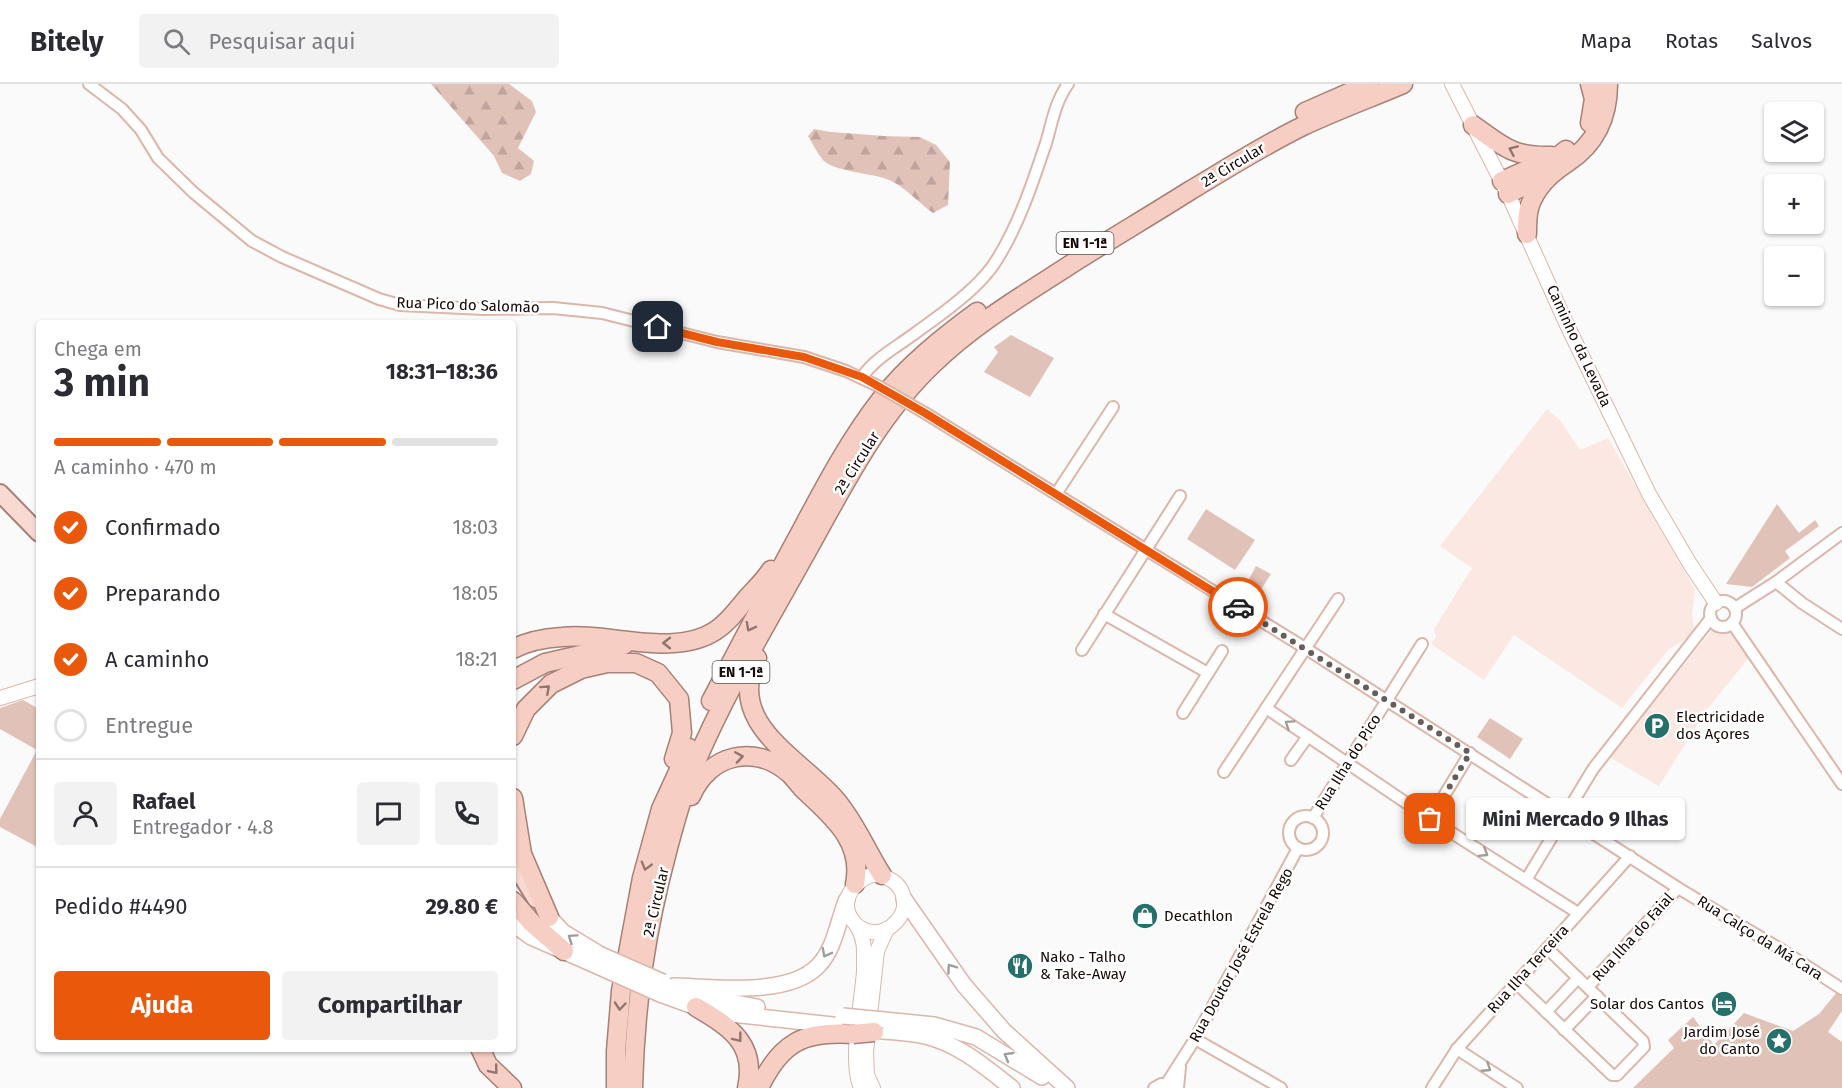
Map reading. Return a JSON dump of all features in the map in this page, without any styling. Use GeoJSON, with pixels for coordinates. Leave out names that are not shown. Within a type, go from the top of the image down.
{"type":"FeatureCollection","features":[{"type":"Feature","properties":{"kind":"highway","name":"2ª Circular"},"geometry":{"type":"LineString","coordinates":[[616,1088],[616,1051],[626,959],[642,878],[661,809],[706,710],[817,501],[863,425],[883,398],[910,368],[958,326],[988,304],[1250,141],[1298,115],[1369,84]]}},
{"type":"Feature","properties":{"kind":"highway","name":"2ª Circular"},"geometry":{"type":"LineString","coordinates":[[633,1088],[638,997],[649,928],[667,853],[693,767],[718,714],[848,476],[893,408],[913,383],[968,334],[1007,305],[1099,246],[1255,151],[1304,126],[1403,84]]}},
{"type":"Feature","properties":{"kind":"highway"},"geometry":{"type":"LineString","coordinates":[[1527,234],[1532,199],[1557,163],[1581,137],[1590,123],[1594,99],[1590,84]]}},
{"type":"Feature","properties":{"kind":"highway"},"geometry":{"type":"LineString","coordinates":[[1505,188],[1557,163],[1569,161],[1590,144],[1600,127],[1605,111],[1608,84]]}},
{"type":"Feature","properties":{"kind":"highway"},"geometry":{"type":"LineString","coordinates":[[1473,125],[1514,153],[1557,163]]}},
{"type":"Feature","properties":{"kind":"highway"},"geometry":{"type":"LineString","coordinates":[[516,648],[543,638],[579,635],[681,643],[714,632],[765,579],[817,501]]}},
{"type":"Feature","properties":{"kind":"highway"},"geometry":{"type":"LineString","coordinates":[[822,524],[817,542],[753,668],[749,686],[750,699],[753,713],[761,728],[774,743],[836,800],[882,874]]}},
{"type":"Feature","properties":{"kind":"highway"},"geometry":{"type":"LineString","coordinates":[[516,678],[539,666],[559,659],[643,641]]}},
{"type":"Feature","properties":{"kind":"highway"},"geometry":{"type":"LineString","coordinates":[[516,730],[526,709],[550,684],[580,669],[607,663],[636,663],[658,673],[680,699],[682,733],[661,809]]}},
{"type":"Feature","properties":{"kind":"highway"},"geometry":{"type":"LineString","coordinates":[[667,853],[694,789],[702,777],[714,764],[739,756],[752,756],[779,766],[790,774],[841,827],[853,848],[858,864],[851,891]]}},
{"type":"Feature","properties":{"kind":"highway"},"geometry":{"type":"LineString","coordinates":[[516,817],[522,854],[549,917]]}},
{"type":"Feature","properties":{"kind":"highway"},"geometry":{"type":"LineString","coordinates":[[516,905],[564,951]]}},
{"type":"Feature","properties":{"kind":"highway"},"geometry":{"type":"LineString","coordinates":[[696,1007],[734,1032],[744,1046],[750,1069],[747,1088]]}},
{"type":"Feature","properties":{"kind":"highway"},"geometry":{"type":"LineString","coordinates":[[759,1088],[767,1071],[777,1058],[791,1045],[805,1037],[846,1025],[878,1028]]}},
{"type":"Feature","properties":{"kind":"highway"},"geometry":{"type":"LineString","coordinates":[[634,1045],[640,1088]]}},
{"type":"Feature","properties":{"kind":"highway"},"geometry":{"type":"LineString","coordinates":[[482,1052],[488,1065],[512,1088]]}},
{"type":"Feature","properties":{"kind":"main road"},"geometry":{"type":"LineString","coordinates":[[0,493],[35,528]]}},
{"type":"Feature","properties":{"kind":"main road"},"geometry":{"type":"LineString","coordinates":[[516,867],[549,917],[563,932],[597,959]]}},
{"type":"Feature","properties":{"kind":"main road"},"geometry":{"type":"LineString","coordinates":[[666,988],[752,987],[784,984],[797,980],[818,966],[825,956],[851,891]]}},
{"type":"Feature","properties":{"kind":"main road"},"geometry":{"type":"LineString","coordinates":[[904,899],[963,985],[1004,1031],[1067,1088]]}},
{"type":"Feature","properties":{"kind":"main road"},"geometry":{"type":"LineString","coordinates":[[516,926],[531,937],[564,951],[597,959],[666,988],[733,1003],[792,1012],[846,1025]]}},
{"type":"Feature","properties":{"kind":"main road"},"geometry":{"type":"LineString","coordinates":[[666,988],[696,1007],[731,1014],[846,1025]]}},
{"type":"Feature","properties":{"kind":"main road"},"geometry":{"type":"LineString","coordinates":[[878,1028],[934,1025],[975,1037],[1029,1068],[1057,1088]]}},
{"type":"Feature","properties":{"kind":"main road"},"geometry":{"type":"LineString","coordinates":[[878,1028],[943,1041],[962,1051],[1012,1088]]}},
{"type":"Feature","properties":{"kind":"main road"},"geometry":{"type":"LineString","coordinates":[[987,1069],[987,1076],[1002,1088]]}},
{"type":"Feature","properties":{"kind":"street","name":"Rua Pico do Salomão"},"geometry":{"type":"LineString","coordinates":[[89,84],[122,109],[141,130],[158,158],[194,193],[252,241],[282,257],[379,299],[400,305],[484,309],[553,308],[602,313],[717,342],[804,357],[862,377],[925,413],[1305,648]]}},
{"type":"Feature","properties":{"kind":"street"},"geometry":{"type":"LineString","coordinates":[[862,377],[872,364],[942,314],[985,276],[996,262],[1028,192],[1056,107],[1068,84]]}},
{"type":"Feature","properties":{"kind":"street","name":"Caminho da Levada"},"geometry":{"type":"LineString","coordinates":[[1452,84],[1505,188],[1567,325],[1649,494],[1716,603]]}},
{"type":"Feature","properties":{"kind":"street"},"geometry":{"type":"LineString","coordinates":[[1056,494],[1113,406]]}},
{"type":"Feature","properties":{"kind":"street"},"geometry":{"type":"LineString","coordinates":[[1082,650],[1179,496]]}},
{"type":"Feature","properties":{"kind":"street"},"geometry":{"type":"LineString","coordinates":[[1735,608],[1776,582],[1842,533]]}},
{"type":"Feature","properties":{"kind":"street"},"geometry":{"type":"LineString","coordinates":[[1776,582],[1802,603],[1842,628]]}},
{"type":"Feature","properties":{"kind":"street"},"geometry":{"type":"LineString","coordinates":[[1224,772],[1338,599]]}},
{"type":"Feature","properties":{"kind":"street"},"geometry":{"type":"LineString","coordinates":[[1526,880],[1593,769],[1711,618],[1712,608],[1716,603],[1727,601],[1735,608],[1736,616],[1732,623],[1722,627],[1715,624],[1711,618]]}},
{"type":"Feature","properties":{"kind":"street"},"geometry":{"type":"LineString","coordinates":[[1104,614],[1208,673]]}},
{"type":"Feature","properties":{"kind":"street"},"geometry":{"type":"LineString","coordinates":[[1732,623],[1842,784]]}},
{"type":"Feature","properties":{"kind":"street","name":"Rua Ilha do Pico"},"geometry":{"type":"LineString","coordinates":[[1313,818],[1422,644]]}},
{"type":"Feature","properties":{"kind":"street","name":"Rua Calço da Má Cara"},"geometry":{"type":"LineString","coordinates":[[1305,648],[1678,888],[1842,989]]}},
{"type":"Feature","properties":{"kind":"street"},"geometry":{"type":"LineString","coordinates":[[1183,713],[1222,651]]}},
{"type":"Feature","properties":{"kind":"street"},"geometry":{"type":"LineString","coordinates":[[0,698],[36,687]]}},
{"type":"Feature","properties":{"kind":"street"},"geometry":{"type":"LineString","coordinates":[[1266,708],[1430,819],[1578,913]]}},
{"type":"Feature","properties":{"kind":"street"},"geometry":{"type":"LineString","coordinates":[[1291,760],[1308,736]]}},
{"type":"Feature","properties":{"kind":"street"},"geometry":{"type":"LineString","coordinates":[[1430,819],[1470,753]]}},
{"type":"Feature","properties":{"kind":"street"},"geometry":{"type":"LineString","coordinates":[[1313,818],[1321,825],[1322,840],[1314,848],[1304,850],[1298,848],[1291,840],[1290,829],[1298,819],[1313,818]]}},
{"type":"Feature","properties":{"kind":"street","name":"Rua Doutor José Estrela Rego"},"geometry":{"type":"LineString","coordinates":[[1174,1086],[1182,1061],[1298,848]]}},
{"type":"Feature","properties":{"kind":"street","name":"Rua Ilha Terceira"},"geometry":{"type":"LineString","coordinates":[[1432,1088],[1457,1049],[1630,856]]}},
{"type":"Feature","properties":{"kind":"street"},"geometry":{"type":"LineString","coordinates":[[861,1088],[857,1076],[856,1051],[865,950],[863,936],[848,914],[851,891],[871,875],[882,874],[897,885],[904,899],[902,913],[898,920],[887,929],[877,951],[866,1052],[867,1074],[873,1088]]}},
{"type":"Feature","properties":{"kind":"street","name":"Rua Ilha do Faial"},"geometry":{"type":"LineString","coordinates":[[1588,987],[1678,888]]}},
{"type":"Feature","properties":{"kind":"street"},"geometry":{"type":"LineString","coordinates":[[856,926],[871,932],[887,929]]}},
{"type":"Feature","properties":{"kind":"street"},"geometry":{"type":"LineString","coordinates":[[1516,983],[1612,1075],[1615,1076],[1645,1044],[1547,948]]}},
{"type":"Feature","properties":{"kind":"street"},"geometry":{"type":"LineString","coordinates":[[1545,1012],[1578,978]]}},
{"type":"Feature","properties":{"kind":"street"},"geometry":{"type":"LineString","coordinates":[[1564,1030],[1597,996]]}},
{"type":"Feature","properties":{"kind":"street"},"geometry":{"type":"LineString","coordinates":[[1194,1039],[1281,1088]]}},
{"type":"Feature","properties":{"kind":"street"},"geometry":{"type":"LineString","coordinates":[[1457,1049],[1517,1088]]}},
{"type":"Feature","properties":{"kind":"street"},"geometry":{"type":"LineString","coordinates":[[1154,1088],[1174,1086]]}},
{"type":"Feature","properties":{"kind":"shaded area","name":"Electricidade dos Açores"},"geometry":{"type":"Polygon","coordinates":[[[1547,409],[1560,420],[1580,450],[1608,438],[1695,590],[1692,615],[1695,633],[1669,649],[1622,708],[1514,635],[1484,680],[1431,644],[1436,637],[1434,629],[1472,568],[1440,546],[1547,409]]]}},
{"type":"Feature","properties":{"kind":"shaded area","name":"Electricidade dos Açores"},"geometry":{"type":"Polygon","coordinates":[[[1724,630],[1735,634],[1750,656],[1706,711],[1659,786],[1609,757],[1709,634],[1712,631],[1724,630]]]}},
{"type":"Feature","properties":{"kind":"green space"},"geometry":{"type":"Polygon","coordinates":[[[431,84],[509,84],[532,101],[536,112],[518,148],[534,161],[531,174],[520,181],[502,173],[494,156],[431,84]]]}},
{"type":"Feature","properties":{"kind":"green space"},"geometry":{"type":"Polygon","coordinates":[[[814,129],[920,137],[936,145],[950,162],[948,205],[933,213],[889,180],[828,164],[808,136],[814,129]]]}},
{"type":"Feature","properties":{"kind":"green space"},"geometry":{"type":"Polygon","coordinates":[[[1011,335],[1054,358],[1030,397],[984,372],[998,352],[994,347],[1011,335]]]}},
{"type":"Feature","properties":{"kind":"green space"},"geometry":{"type":"Polygon","coordinates":[[[1777,504],[1799,533],[1815,520],[1819,526],[1785,551],[1790,558],[1752,587],[1726,584],[1777,504]]]}},
{"type":"Feature","properties":{"kind":"green space"},"geometry":{"type":"Polygon","coordinates":[[[1206,509],[1255,540],[1235,570],[1187,539],[1206,509]]]}},
{"type":"Feature","properties":{"kind":"green space"},"geometry":{"type":"Polygon","coordinates":[[[1256,566],[1271,574],[1256,597],[1242,592],[1256,566]]]}},
{"type":"Feature","properties":{"kind":"green space"},"geometry":{"type":"Polygon","coordinates":[[[23,700],[36,707],[36,749],[0,729],[0,708],[23,700]]]}},
{"type":"Feature","properties":{"kind":"green space"},"geometry":{"type":"Polygon","coordinates":[[[1490,718],[1523,739],[1510,759],[1477,737],[1490,718]]]}},
{"type":"Feature","properties":{"kind":"green space"},"geometry":{"type":"Polygon","coordinates":[[[36,752],[36,846],[0,827],[0,819],[36,752]]]}},
{"type":"Feature","properties":{"kind":"green space","name":"Jardim José do Canto"},"geometry":{"type":"Polygon","coordinates":[[[1837,992],[1842,995],[1842,1011],[1828,1032],[1842,1042],[1842,1088],[1633,1088],[1674,1048],[1668,1040],[1693,1017],[1714,1045],[1744,1013],[1793,1031],[1819,1014],[1837,992]]]}},
{"type":"Feature","properties":{"kind":"way so far"},"geometry":{"type":"LineString","coordinates":[[1238,607],[1470,753],[1430,819]]}},
{"type":"Feature","properties":{"kind":"place","name":"Electricidade dos Açores"},"geometry":{"type":"Point","coordinates":[1657,726]}},
{"type":"Feature","properties":{"kind":"place","name":"Mini Mercado 9 Ilhas"},"geometry":{"type":"Point","coordinates":[1430,819]}},
{"type":"Feature","properties":{"kind":"place","name":"Decathlon"},"geometry":{"type":"Point","coordinates":[1145,916]}},
{"type":"Feature","properties":{"kind":"place","name":"Nako - Talho & Take-Away"},"geometry":{"type":"Point","coordinates":[1020,966]}},
{"type":"Feature","properties":{"kind":"place","name":"Solar dos Cantos"},"geometry":{"type":"Point","coordinates":[1724,1004]}},
{"type":"Feature","properties":{"kind":"place","name":"Jardim José do Canto"},"geometry":{"type":"Point","coordinates":[1779,1041]}},
{"type":"Feature","properties":{"kind":"route"},"geometry":{"type":"LineString","coordinates":[[658,327],[753,350],[804,357],[862,377],[925,413],[1238,607]]}}]}
